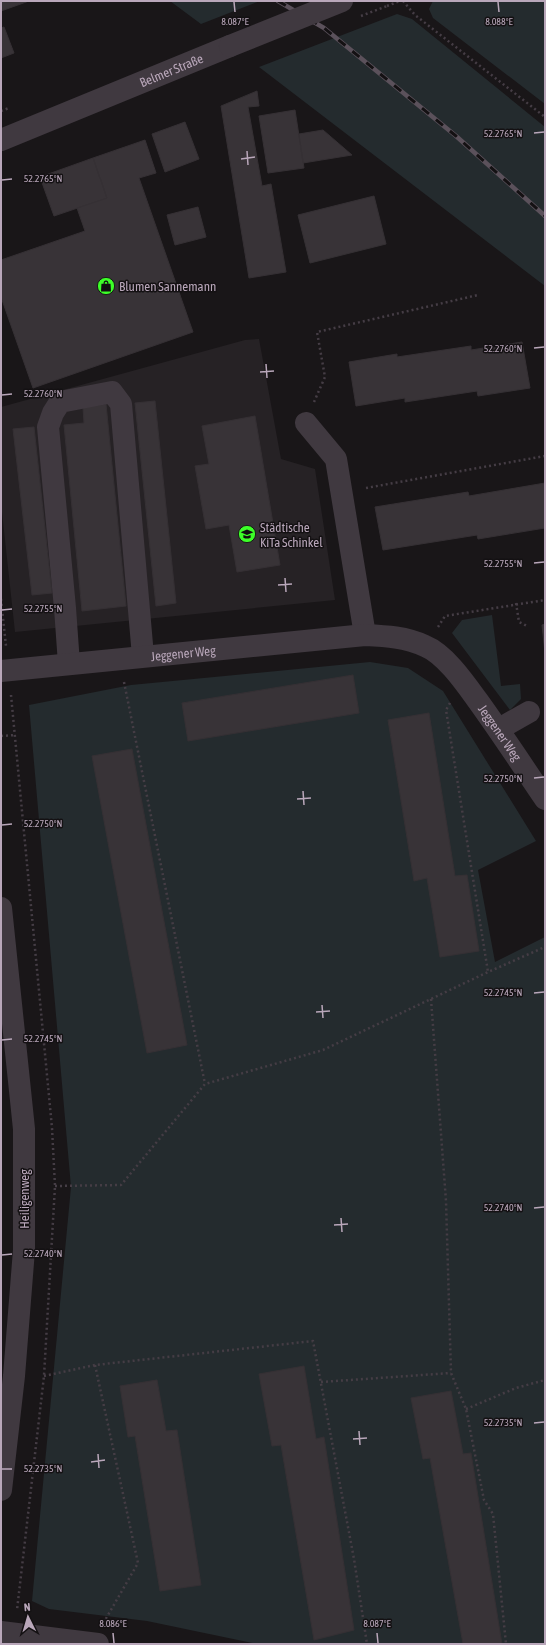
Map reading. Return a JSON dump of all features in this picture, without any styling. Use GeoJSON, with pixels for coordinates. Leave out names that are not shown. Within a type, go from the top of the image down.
{"type":"FeatureCollection","features":[{"type":"Feature","properties":{"kind":"street","name":"Belmer Straße"},"geometry":{"type":"LineString","coordinates":[[1,140],[342,1]]}},
{"type":"Feature","properties":{"kind":"street"},"geometry":{"type":"LineString","coordinates":[[68,664],[66,608],[48,427],[53,413],[60,402],[112,392],[121,404],[143,656]]}},
{"type":"Feature","properties":{"kind":"street"},"geometry":{"type":"LineString","coordinates":[[306,423],[336,459],[365,635]]}},
{"type":"Feature","properties":{"kind":"street","name":"Jeggener Weg"},"geometry":{"type":"LineString","coordinates":[[1,671],[365,635],[396,637],[426,646],[445,661],[463,680],[499,729],[545,799]]}},
{"type":"Feature","properties":{"kind":"street"},"geometry":{"type":"LineString","coordinates":[[499,729],[529,712]]}},
{"type":"Feature","properties":{"kind":"street","name":"Heiligenweg"},"geometry":{"type":"LineString","coordinates":[[1,908],[2,946],[24,1129],[24,1250],[14,1376],[1,1490]]}},
{"type":"Feature","properties":{"kind":"street"},"geometry":{"type":"LineString","coordinates":[[1,1632],[100,1635]]}},
{"type":"Feature","properties":{"kind":"path"},"geometry":{"type":"LineString","coordinates":[[387,6],[401,1],[415,15],[545,117]]}},
{"type":"Feature","properties":{"kind":"path"},"geometry":{"type":"LineString","coordinates":[[306,423],[325,377],[317,332],[478,295]]}},
{"type":"Feature","properties":{"kind":"path"},"geometry":{"type":"LineString","coordinates":[[342,492],[545,456]]}},
{"type":"Feature","properties":{"kind":"path"},"geometry":{"type":"LineString","coordinates":[[426,646],[445,616],[516,603],[545,600]]}},
{"type":"Feature","properties":{"kind":"path"},"geometry":{"type":"LineString","coordinates":[[516,603],[519,622],[527,626]]}},
{"type":"Feature","properties":{"kind":"path"},"geometry":{"type":"LineString","coordinates":[[119,659],[205,1084]]}},
{"type":"Feature","properties":{"kind":"path"},"geometry":{"type":"LineString","coordinates":[[463,680],[446,710],[488,972]]}},
{"type":"Feature","properties":{"kind":"path"},"geometry":{"type":"LineString","coordinates":[[1,736],[15,735]]}},
{"type":"Feature","properties":{"kind":"path"},"geometry":{"type":"LineString","coordinates":[[55,1186],[121,1185],[205,1084],[323,1050],[488,972],[545,947]]}},
{"type":"Feature","properties":{"kind":"path"},"geometry":{"type":"LineString","coordinates":[[431,999],[446,1201],[452,1373],[466,1409],[484,1500],[493,1514],[506,1644]]}},
{"type":"Feature","properties":{"kind":"path"},"geometry":{"type":"LineString","coordinates":[[44,1376],[95,1365],[313,1341],[322,1382],[354,1559],[367,1644]]}},
{"type":"Feature","properties":{"kind":"path"},"geometry":{"type":"LineString","coordinates":[[95,1365],[138,1562],[104,1620],[100,1635]]}},
{"type":"Feature","properties":{"kind":"path"},"geometry":{"type":"LineString","coordinates":[[322,1382],[452,1373]]}},
{"type":"Feature","properties":{"kind":"path"},"geometry":{"type":"LineString","coordinates":[[466,1409],[516,1388],[545,1380]]}},
{"type":"Feature","properties":{"kind":"shaded area"},"geometry":{"type":"Polygon","coordinates":[[[170,1],[260,1],[201,24],[170,1]]]}},
{"type":"Feature","properties":{"kind":"shaded area"},"geometry":{"type":"Polygon","coordinates":[[[433,1],[545,1],[545,104],[433,18],[429,9],[433,1]]]}},
{"type":"Feature","properties":{"kind":"shaded area"},"geometry":{"type":"Polygon","coordinates":[[[397,14],[412,19],[545,127],[545,286],[259,67],[397,14]]]}},
{"type":"Feature","properties":{"kind":"shaded area"},"geometry":{"type":"Polygon","coordinates":[[[259,339],[281,459],[315,469],[335,600],[15,632],[1,503],[1,407],[245,340],[259,339]]]}},
{"type":"Feature","properties":{"kind":"shaded area"},"geometry":{"type":"Polygon","coordinates":[[[492,615],[501,686],[520,684],[521,699],[510,710],[452,633],[462,620],[492,615]]]}},
{"type":"Feature","properties":{"kind":"shaded area"},"geometry":{"type":"Polygon","coordinates":[[[370,662],[408,668],[443,691],[536,841],[478,870],[495,962],[545,937],[545,1644],[257,1644],[147,1621],[49,1609],[32,1601],[71,1187],[29,705],[131,685],[370,662]]]}},
{"type":"Feature","properties":{"kind":"building"},"geometry":{"type":"Polygon","coordinates":[[[1,1],[29,1],[1,11],[1,1]]]}},
{"type":"Feature","properties":{"kind":"building"},"geometry":{"type":"Polygon","coordinates":[[[4,27],[14,53],[1,58],[1,28],[4,27]]]}},
{"type":"Feature","properties":{"kind":"building"},"geometry":{"type":"Polygon","coordinates":[[[257,91],[259,106],[248,107],[262,186],[271,184],[286,272],[249,278],[221,106],[257,91]]]}},
{"type":"Feature","properties":{"kind":"building"},"geometry":{"type":"Polygon","coordinates":[[[295,110],[304,168],[268,173],[259,116],[295,110]]]}},
{"type":"Feature","properties":{"kind":"building"},"geometry":{"type":"Polygon","coordinates":[[[185,122],[199,159],[165,172],[152,134],[185,122]]]}},
{"type":"Feature","properties":{"kind":"building"},"geometry":{"type":"Polygon","coordinates":[[[323,130],[352,155],[303,163],[299,134],[323,130]]]}},
{"type":"Feature","properties":{"kind":"building"},"geometry":{"type":"Polygon","coordinates":[[[145,140],[156,173],[139,178],[193,332],[33,388],[1,297],[1,260],[85,231],[77,208],[107,198],[93,158],[145,140]]]}},
{"type":"Feature","properties":{"kind":"building"},"geometry":{"type":"Polygon","coordinates":[[[93,158],[107,198],[54,216],[40,177],[93,158]]]}},
{"type":"Feature","properties":{"kind":"building"},"geometry":{"type":"Polygon","coordinates":[[[374,196],[386,244],[310,263],[298,215],[374,196]]]}},
{"type":"Feature","properties":{"kind":"building"},"geometry":{"type":"Polygon","coordinates":[[[198,207],[206,237],[175,245],[167,215],[198,207]]]}},
{"type":"Feature","properties":{"kind":"building"},"geometry":{"type":"Polygon","coordinates":[[[522,342],[530,388],[478,396],[477,391],[405,402],[405,398],[356,406],[349,362],[397,354],[397,357],[471,346],[471,350],[522,342]]]}},
{"type":"Feature","properties":{"kind":"building"},"geometry":{"type":"Polygon","coordinates":[[[155,401],[176,603],[156,606],[135,403],[155,401]]]}},
{"type":"Feature","properties":{"kind":"building"},"geometry":{"type":"Polygon","coordinates":[[[106,404],[126,606],[82,611],[64,425],[84,423],[83,407],[106,404]]]}},
{"type":"Feature","properties":{"kind":"building","name":"Städtische KiTa Schinkel"},"geometry":{"type":"Polygon","coordinates":[[[255,416],[280,565],[237,572],[229,525],[206,529],[195,466],[209,464],[202,426],[255,416]]]}},
{"type":"Feature","properties":{"kind":"building"},"geometry":{"type":"Polygon","coordinates":[[[34,427],[52,593],[32,595],[13,429],[34,427]]]}},
{"type":"Feature","properties":{"kind":"building"},"geometry":{"type":"Polygon","coordinates":[[[545,483],[545,528],[478,539],[477,535],[383,550],[375,507],[468,492],[469,496],[545,483]]]}},
{"type":"Feature","properties":{"kind":"building"},"geometry":{"type":"Polygon","coordinates":[[[545,624],[545,653],[542,625],[545,624]]]}},
{"type":"Feature","properties":{"kind":"building"},"geometry":{"type":"Polygon","coordinates":[[[353,675],[359,713],[188,741],[182,703],[353,675]]]}},
{"type":"Feature","properties":{"kind":"building"},"geometry":{"type":"Polygon","coordinates":[[[429,713],[455,876],[467,875],[479,951],[440,957],[427,878],[414,881],[388,720],[429,713]]]}},
{"type":"Feature","properties":{"kind":"building"},"geometry":{"type":"Polygon","coordinates":[[[132,749],[187,1045],[147,1053],[92,756],[132,749]]]}},
{"type":"Feature","properties":{"kind":"building"},"geometry":{"type":"Polygon","coordinates":[[[304,1366],[316,1439],[324,1437],[354,1630],[314,1640],[281,1445],[272,1446],[259,1374],[304,1366]]]}},
{"type":"Feature","properties":{"kind":"building"},"geometry":{"type":"Polygon","coordinates":[[[157,1380],[166,1431],[177,1430],[201,1585],[160,1591],[135,1436],[128,1437],[120,1386],[157,1380]]]}},
{"type":"Feature","properties":{"kind":"building"},"geometry":{"type":"Polygon","coordinates":[[[451,1391],[463,1454],[471,1453],[502,1644],[463,1644],[430,1458],[423,1459],[411,1398],[451,1391]]]}},
{"type":"Feature","properties":{"kind":"railway"},"geometry":{"type":"LineString","coordinates":[[278,1],[324,28],[456,136],[545,216]]}},
{"type":"Feature","properties":{"kind":"place","name":"Blumen Sannemann"},"geometry":{"type":"Point","coordinates":[106,286]}},
{"type":"Feature","properties":{"kind":"place","name":"Städtische KiTa Schinkel"},"geometry":{"type":"Point","coordinates":[247,534]}}]}
